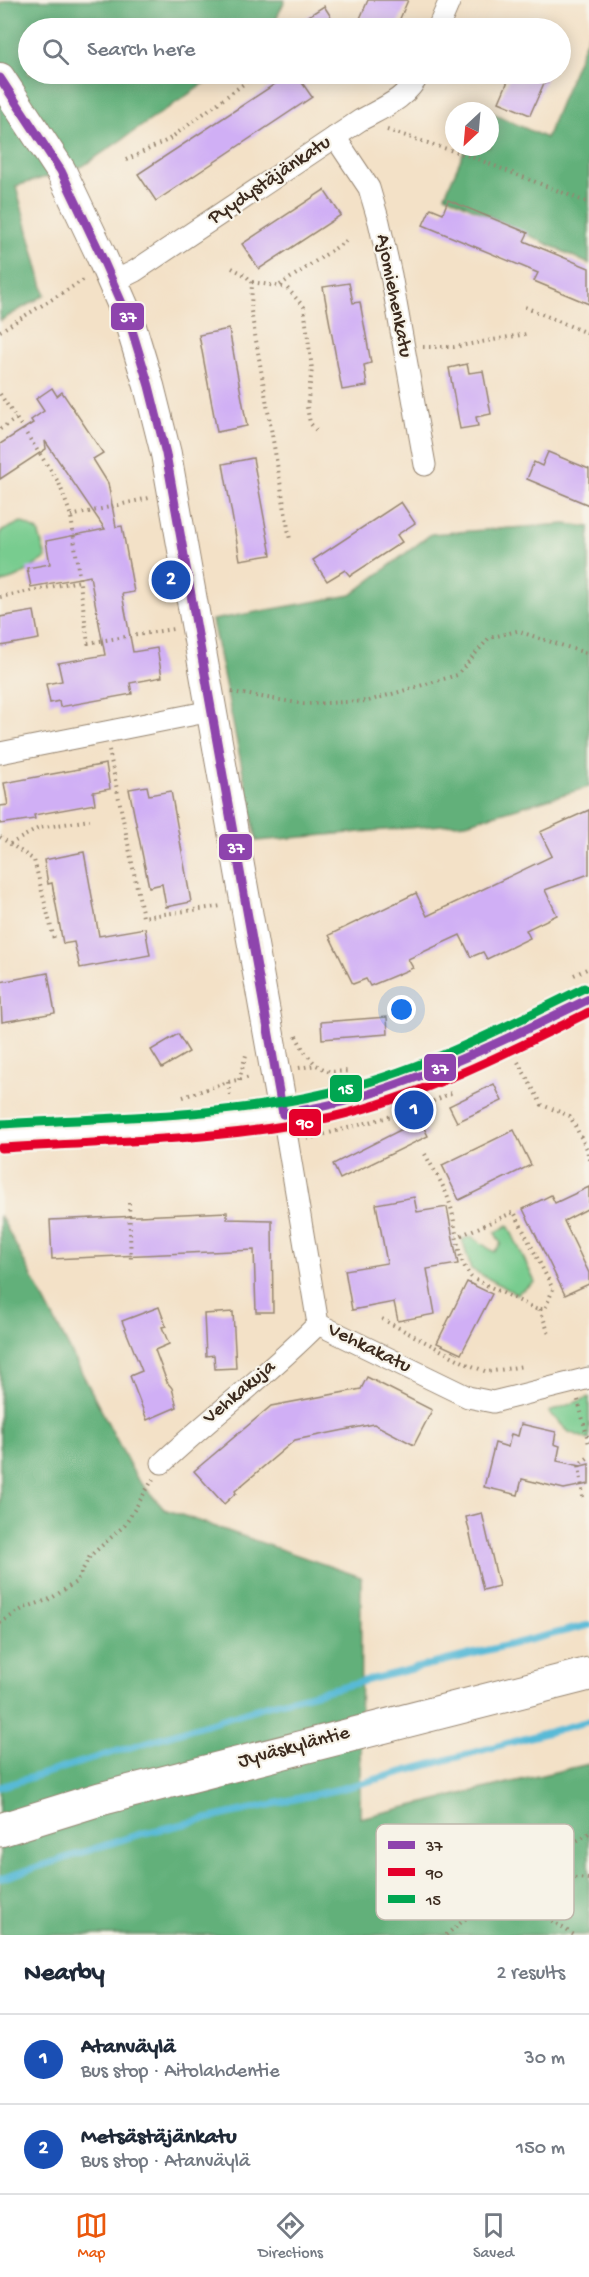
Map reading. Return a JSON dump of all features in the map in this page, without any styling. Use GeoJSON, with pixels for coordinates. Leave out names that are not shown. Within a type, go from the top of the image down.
{"type":"FeatureCollection","features":[{"type":"Feature","properties":{"kind":"highway","name":"Jyväskyläntie"},"geometry":{"type":"LineString","coordinates":[[0,1830],[100,1799],[589,1674]]}},
{"type":"Feature","properties":{"kind":"street"},"geometry":{"type":"LineString","coordinates":[[442,18],[450,0]]}},
{"type":"Feature","properties":{"kind":"street"},"geometry":{"type":"LineString","coordinates":[[0,78],[61,171],[102,279],[128,317],[146,374],[221,701],[283,1114]]}},
{"type":"Feature","properties":{"kind":"street","name":"Pyydystäjänkatu"},"geometry":{"type":"LineString","coordinates":[[102,279],[135,271],[335,137],[393,103],[407,92],[412,84]]}},
{"type":"Feature","properties":{"kind":"street","name":"Ajomiehenkatu"},"geometry":{"type":"LineString","coordinates":[[335,137],[369,188],[391,275],[425,465]]}},
{"type":"Feature","properties":{"kind":"street"},"geometry":{"type":"LineString","coordinates":[[0,753],[105,732],[221,701]]}},
{"type":"Feature","properties":{"kind":"street"},"geometry":{"type":"LineString","coordinates":[[0,1136],[139,1128],[283,1114],[347,1100],[404,1081],[503,1041],[580,988]]}},
{"type":"Feature","properties":{"kind":"street","name":"Vehkakatu"},"geometry":{"type":"LineString","coordinates":[[283,1114],[318,1324],[468,1397],[493,1402],[581,1380]]}},
{"type":"Feature","properties":{"kind":"street","name":"Vehkakuja"},"geometry":{"type":"LineString","coordinates":[[162,1463],[300,1343],[318,1324]]}},
{"type":"Feature","properties":{"kind":"path"},"geometry":{"type":"LineString","coordinates":[[126,160],[168,140],[244,84]]}},
{"type":"Feature","properties":{"kind":"path"},"geometry":{"type":"LineString","coordinates":[[359,122],[472,157],[589,203]]}},
{"type":"Feature","properties":{"kind":"path"},"geometry":{"type":"LineString","coordinates":[[279,286],[349,239]]}},
{"type":"Feature","properties":{"kind":"path"},"geometry":{"type":"LineString","coordinates":[[232,268],[245,274],[252,282],[287,288],[304,307],[312,369],[307,407],[310,423],[316,430]]}},
{"type":"Feature","properties":{"kind":"path"},"geometry":{"type":"LineString","coordinates":[[0,331],[102,279]]}},
{"type":"Feature","properties":{"kind":"path"},"geometry":{"type":"LineString","coordinates":[[252,282],[252,311],[290,540]]}},
{"type":"Feature","properties":{"kind":"path"},"geometry":{"type":"LineString","coordinates":[[525,307],[589,334]]}},
{"type":"Feature","properties":{"kind":"path"},"geometry":{"type":"LineString","coordinates":[[404,347],[454,347],[526,334]]}},
{"type":"Feature","properties":{"kind":"path"},"geometry":{"type":"LineString","coordinates":[[0,394],[59,483],[71,516],[88,643],[180,628]]}},
{"type":"Feature","properties":{"kind":"path"},"geometry":{"type":"LineString","coordinates":[[0,429],[16,419]]}},
{"type":"Feature","properties":{"kind":"path"},"geometry":{"type":"LineString","coordinates":[[71,516],[156,496]]}},
{"type":"Feature","properties":{"kind":"path"},"geometry":{"type":"LineString","coordinates":[[0,597],[80,581]]}},
{"type":"Feature","properties":{"kind":"path"},"geometry":{"type":"LineString","coordinates":[[221,701],[304,704],[369,701],[457,675],[489,638],[518,631],[589,654]]}},
{"type":"Feature","properties":{"kind":"path"},"geometry":{"type":"LineString","coordinates":[[105,732],[143,917],[228,905]]}},
{"type":"Feature","properties":{"kind":"path"},"geometry":{"type":"LineString","coordinates":[[9,844],[39,828],[90,820]]}},
{"type":"Feature","properties":{"kind":"path"},"geometry":{"type":"LineString","coordinates":[[0,837],[34,860],[54,939]]}},
{"type":"Feature","properties":{"kind":"path"},"geometry":{"type":"LineString","coordinates":[[580,988],[589,968]]}},
{"type":"Feature","properties":{"kind":"path"},"geometry":{"type":"LineString","coordinates":[[238,1080],[244,1062],[246,1045]]}},
{"type":"Feature","properties":{"kind":"path"},"geometry":{"type":"LineString","coordinates":[[515,1055],[542,1105],[570,1116],[587,1149],[589,1160]]}},
{"type":"Feature","properties":{"kind":"path"},"geometry":{"type":"LineString","coordinates":[[228,1082],[316,1065],[322,1069],[338,1072],[358,1069]]}},
{"type":"Feature","properties":{"kind":"path"},"geometry":{"type":"LineString","coordinates":[[425,1154],[449,1201],[461,1260],[466,1271],[472,1278],[536,1309],[545,1309],[553,1289],[514,1212],[457,1238]]}},
{"type":"Feature","properties":{"kind":"path"},"geometry":{"type":"LineString","coordinates":[[129,1203],[131,1262]]}},
{"type":"Feature","properties":{"kind":"path"},"geometry":{"type":"LineString","coordinates":[[540,1309],[550,1337]]}},
{"type":"Feature","properties":{"kind":"path"},"geometry":{"type":"LineString","coordinates":[[382,1319],[467,1364],[487,1372],[524,1366]]}},
{"type":"Feature","properties":{"kind":"path"},"geometry":{"type":"LineString","coordinates":[[581,1380],[589,1444]]}},
{"type":"Feature","properties":{"kind":"path"},"geometry":{"type":"LineString","coordinates":[[584,1497],[579,1464],[589,1457]]}},
{"type":"Feature","properties":{"kind":"path"},"geometry":{"type":"LineString","coordinates":[[0,1623],[24,1608],[50,1599],[76,1582],[90,1556],[125,1526],[162,1463]]}},
{"type":"Feature","properties":{"kind":"path"},"geometry":{"type":"LineString","coordinates":[[574,1843],[589,1833]]}},
{"type":"Feature","properties":{"kind":"path"},"geometry":{"type":"LineString","coordinates":[[574,1878],[589,1879]]}},
{"type":"Feature","properties":{"kind":"path"},"geometry":{"type":"LineString","coordinates":[[446,1935],[464,1920]]}},
{"type":"Feature","properties":{"kind":"path"},"geometry":{"type":"LineString","coordinates":[[550,1920],[574,1935]]}},
{"type":"Feature","properties":{"kind":"green space"},"geometry":{"type":"Polygon","coordinates":[[[10,0],[285,0],[277,18],[18,18],[18,84],[203,84],[83,166],[16,186],[45,295],[0,321],[0,3],[10,0]]]}},
{"type":"Feature","properties":{"kind":"green space"},"geometry":{"type":"Polygon","coordinates":[[[589,33],[589,264],[445,195],[462,156],[499,156],[499,116],[546,138],[568,84],[571,84],[571,77],[589,33]]]}},
{"type":"Feature","properties":{"kind":"green space"},"geometry":{"type":"Polygon","coordinates":[[[21,522],[38,531],[46,558],[18,577],[0,583],[0,532],[21,522]]]}},
{"type":"Feature","properties":{"kind":"green space"},"geometry":{"type":"Polygon","coordinates":[[[565,524],[589,527],[589,787],[466,823],[257,841],[212,620],[351,595],[431,534],[565,524]]]}},
{"type":"Feature","properties":{"kind":"green space"},"geometry":{"type":"Polygon","coordinates":[[[0,1215],[136,1477],[164,1509],[361,1577],[360,1818],[589,1764],[589,1935],[0,1935],[0,1215]]]}},
{"type":"Feature","properties":{"kind":"green space"},"geometry":{"type":"Polygon","coordinates":[[[508,1225],[535,1282],[516,1294],[471,1269],[462,1239],[472,1237],[494,1252],[501,1244],[495,1233],[508,1225]]]}},
{"type":"Feature","properties":{"kind":"green space"},"geometry":{"type":"Polygon","coordinates":[[[589,1397],[589,1440],[569,1432],[549,1412],[589,1397]]]}},
{"type":"Feature","properties":{"kind":"building"},"geometry":{"type":"Polygon","coordinates":[[[368,0],[408,0],[400,18],[360,18],[368,0]]]}},
{"type":"Feature","properties":{"kind":"building"},"geometry":{"type":"Polygon","coordinates":[[[324,6],[332,18],[305,18],[324,6]]]}},
{"type":"Feature","properties":{"kind":"building"},"geometry":{"type":"Polygon","coordinates":[[[275,84],[303,84],[312,97],[156,201],[138,174],[275,84]]]}},
{"type":"Feature","properties":{"kind":"building"},"geometry":{"type":"Polygon","coordinates":[[[507,84],[544,84],[530,115],[499,102],[507,84]]]}},
{"type":"Feature","properties":{"kind":"building"},"geometry":{"type":"Polygon","coordinates":[[[324,190],[341,215],[259,269],[242,244],[324,190]]]}},
{"type":"Feature","properties":{"kind":"building"},"geometry":{"type":"Polygon","coordinates":[[[448,200],[528,233],[524,241],[589,268],[589,304],[534,281],[538,273],[423,225],[431,208],[443,213],[448,200]]]}},
{"type":"Feature","properties":{"kind":"building"},"geometry":{"type":"Polygon","coordinates":[[[349,283],[353,303],[360,302],[371,363],[364,365],[367,386],[342,390],[323,287],[349,283]]]}},
{"type":"Feature","properties":{"kind":"building"},"geometry":{"type":"Polygon","coordinates":[[[229,329],[247,426],[217,432],[199,335],[229,329]]]}},
{"type":"Feature","properties":{"kind":"building"},"geometry":{"type":"Polygon","coordinates":[[[467,364],[469,373],[483,371],[491,414],[476,417],[478,426],[460,429],[449,368],[467,364]]]}},
{"type":"Feature","properties":{"kind":"building"},"geometry":{"type":"Polygon","coordinates":[[[52,388],[57,396],[62,392],[103,453],[93,459],[108,483],[116,527],[122,526],[134,592],[122,594],[133,652],[157,648],[162,677],[130,683],[132,694],[60,707],[59,701],[50,703],[46,684],[62,681],[58,663],[105,655],[90,576],[31,587],[27,568],[50,564],[46,541],[105,529],[45,441],[46,449],[0,479],[0,444],[33,423],[31,420],[44,411],[36,399],[52,388]]]}},
{"type":"Feature","properties":{"kind":"building"},"geometry":{"type":"Polygon","coordinates":[[[548,452],[589,469],[589,505],[527,479],[534,462],[542,466],[548,452]]]}},
{"type":"Feature","properties":{"kind":"building"},"geometry":{"type":"Polygon","coordinates":[[[253,458],[271,555],[240,560],[223,464],[253,458]]]}},
{"type":"Feature","properties":{"kind":"building"},"geometry":{"type":"Polygon","coordinates":[[[401,502],[415,523],[397,535],[402,542],[350,576],[345,570],[327,581],[313,560],[401,502]]]}},
{"type":"Feature","properties":{"kind":"building"},"geometry":{"type":"Polygon","coordinates":[[[34,611],[39,639],[0,646],[0,617],[34,611]]]}},
{"type":"Feature","properties":{"kind":"building"},"geometry":{"type":"Polygon","coordinates":[[[106,764],[110,789],[93,792],[95,804],[34,815],[35,819],[0,824],[0,806],[8,805],[4,783],[106,764]]]}},
{"type":"Feature","properties":{"kind":"building"},"geometry":{"type":"Polygon","coordinates":[[[147,786],[149,795],[171,791],[191,902],[166,907],[162,884],[149,887],[129,789],[147,786]]]}},
{"type":"Feature","properties":{"kind":"building"},"geometry":{"type":"Polygon","coordinates":[[[589,810],[589,874],[545,890],[557,915],[526,930],[530,938],[487,959],[483,952],[471,957],[460,935],[408,959],[413,968],[370,986],[366,979],[353,984],[329,935],[416,893],[427,916],[552,856],[540,832],[589,810]]]}},
{"type":"Feature","properties":{"kind":"building"},"geometry":{"type":"Polygon","coordinates":[[[84,852],[99,936],[145,928],[150,955],[80,968],[74,942],[63,944],[52,883],[48,884],[44,860],[84,852]]]}},
{"type":"Feature","properties":{"kind":"building"},"geometry":{"type":"Polygon","coordinates":[[[48,973],[55,1013],[2,1022],[0,982],[48,973]]]}},
{"type":"Feature","properties":{"kind":"building"},"geometry":{"type":"Polygon","coordinates":[[[387,1017],[388,1034],[322,1039],[321,1022],[387,1017]]]}},
{"type":"Feature","properties":{"kind":"building"},"geometry":{"type":"Polygon","coordinates":[[[178,1034],[189,1052],[162,1068],[151,1050],[178,1034]]]}},
{"type":"Feature","properties":{"kind":"building"},"geometry":{"type":"Polygon","coordinates":[[[494,1084],[502,1101],[457,1122],[449,1106],[494,1084]]]}},
{"type":"Feature","properties":{"kind":"building"},"geometry":{"type":"Polygon","coordinates":[[[420,1120],[428,1136],[340,1179],[333,1164],[420,1120]]]}},
{"type":"Feature","properties":{"kind":"building"},"geometry":{"type":"Polygon","coordinates":[[[514,1130],[531,1165],[459,1200],[442,1165],[514,1130]]]}},
{"type":"Feature","properties":{"kind":"building"},"geometry":{"type":"Polygon","coordinates":[[[589,1187],[589,1208],[564,1221],[589,1273],[589,1284],[565,1295],[523,1209],[551,1195],[555,1203],[589,1187]]]}},
{"type":"Feature","properties":{"kind":"building"},"geometry":{"type":"Polygon","coordinates":[[[414,1197],[417,1212],[447,1207],[458,1264],[427,1269],[435,1314],[398,1321],[394,1302],[352,1310],[345,1270],[387,1263],[376,1204],[414,1197]]]}},
{"type":"Feature","properties":{"kind":"building"},"geometry":{"type":"Polygon","coordinates":[[[227,1212],[227,1219],[272,1220],[273,1312],[256,1312],[254,1250],[52,1259],[50,1220],[227,1212]]]}},
{"type":"Feature","properties":{"kind":"building"},"geometry":{"type":"Polygon","coordinates":[[[467,1282],[492,1294],[461,1354],[437,1343],[467,1282]]]}},
{"type":"Feature","properties":{"kind":"building"},"geometry":{"type":"Polygon","coordinates":[[[159,1307],[166,1326],[162,1327],[169,1344],[155,1350],[167,1382],[172,1388],[177,1407],[147,1420],[130,1376],[142,1371],[122,1321],[159,1307]]]}},
{"type":"Feature","properties":{"kind":"building"},"geometry":{"type":"Polygon","coordinates":[[[233,1312],[236,1368],[215,1369],[214,1355],[206,1356],[204,1314],[233,1312]]]}},
{"type":"Feature","properties":{"kind":"building"},"geometry":{"type":"Polygon","coordinates":[[[367,1377],[432,1410],[414,1445],[374,1424],[295,1440],[235,1491],[236,1493],[224,1504],[194,1471],[271,1406],[361,1389],[367,1377]]]}},
{"type":"Feature","properties":{"kind":"building"},"geometry":{"type":"Polygon","coordinates":[[[521,1424],[556,1432],[554,1444],[560,1446],[557,1461],[581,1466],[589,1464],[589,1484],[564,1489],[522,1479],[518,1495],[484,1487],[495,1443],[508,1447],[511,1434],[518,1436],[521,1424]]]}},
{"type":"Feature","properties":{"kind":"building"},"geometry":{"type":"Polygon","coordinates":[[[482,1513],[499,1586],[483,1590],[466,1517],[482,1513]]]}},
{"type":"Feature","properties":{"kind":"waterway"},"geometry":{"type":"LineString","coordinates":[[0,1787],[272,1704],[589,1625]]}},
{"type":"Feature","properties":{"kind":"waterway"},"geometry":{"type":"LineString","coordinates":[[0,1879],[140,1834],[344,1788],[589,1721]]}},
{"type":"Feature","properties":{"kind":"transit line","name":"37"},"geometry":{"type":"LineString","coordinates":[[0,78],[61,171],[128,317],[149,386],[166,454],[283,1114]]}},
{"type":"Feature","properties":{"kind":"transit line","name":"15"},"geometry":{"type":"LineString","coordinates":[[0,1124],[205,1112],[327,1093],[426,1062],[584,988]]}},
{"type":"Feature","properties":{"kind":"transit line","name":"37"},"geometry":{"type":"LineString","coordinates":[[283,1114],[342,1102],[406,1081],[498,1042],[589,999]]}},
{"type":"Feature","properties":{"kind":"transit line","name":"90"},"geometry":{"type":"LineString","coordinates":[[1,1148],[209,1136],[332,1117],[399,1098],[463,1072],[589,1012]]}},
{"type":"Feature","properties":{"kind":"place","name":"Metsästäjänkatu"},"geometry":{"type":"Point","coordinates":[171,580]}},
{"type":"Feature","properties":{"kind":"place","name":"Atanväylä"},"geometry":{"type":"Point","coordinates":[414,1110]}}]}
